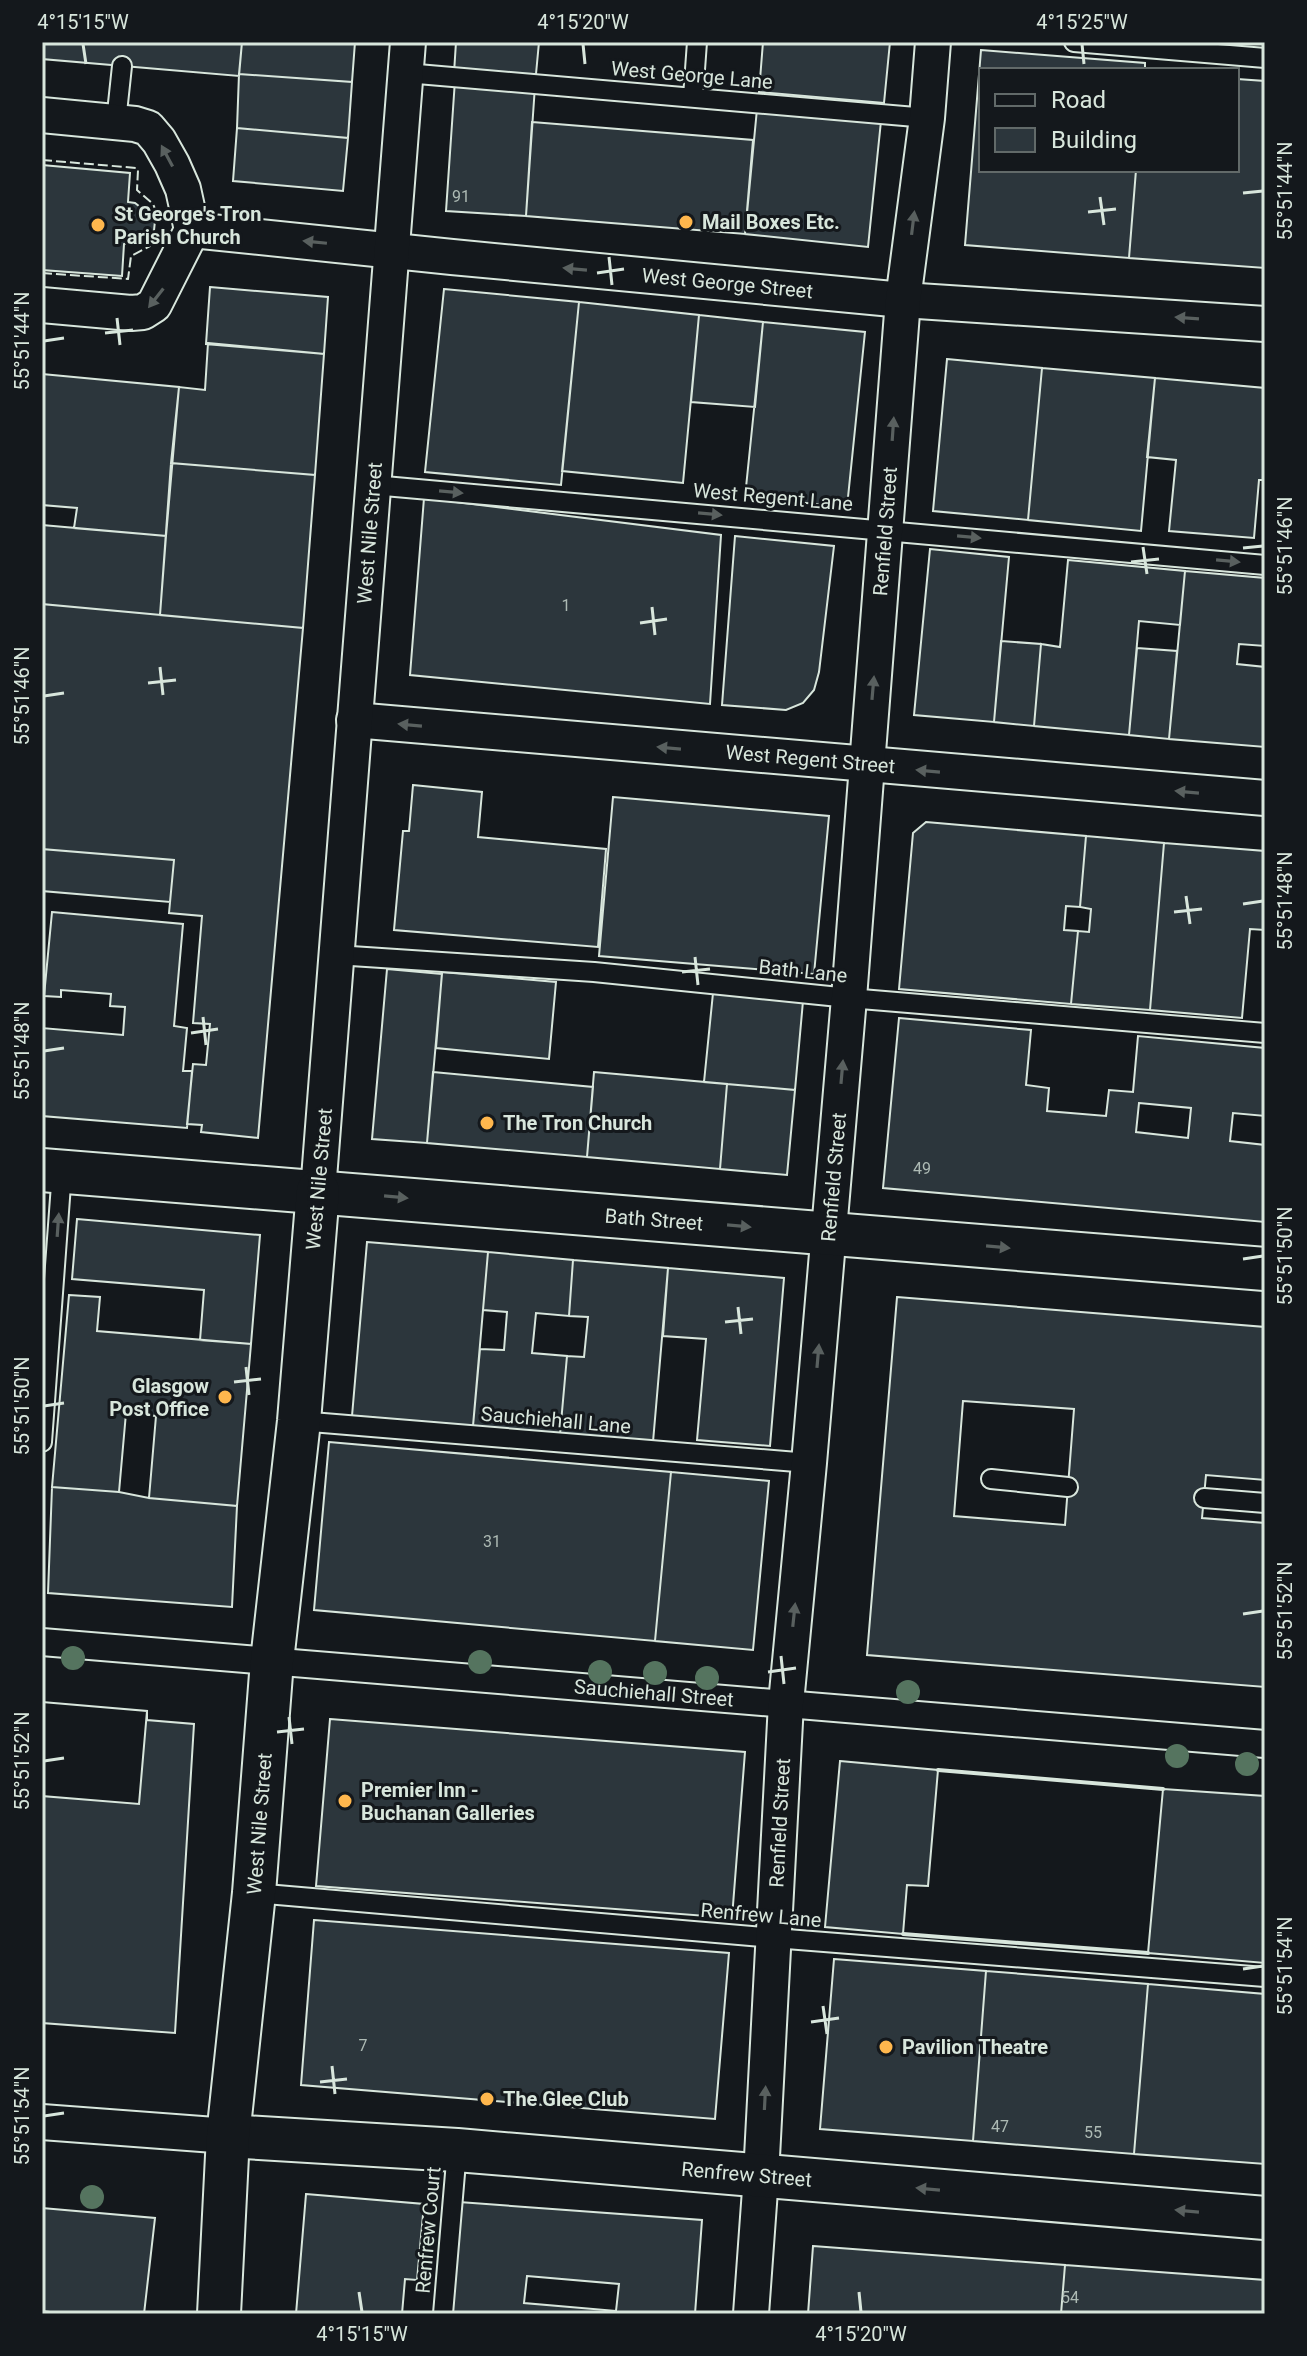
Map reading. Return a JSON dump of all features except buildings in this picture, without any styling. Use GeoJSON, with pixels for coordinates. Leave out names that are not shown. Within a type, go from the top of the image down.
{"type":"FeatureCollection","features":[{"type":"Feature","properties":{"kind":"street","name":"Renfield Street"},"geometry":{"type":"LineString","coordinates":[[751,2314],[786,1703],[849,998],[903,300],[927,118],[933,42]]}},
{"type":"Feature","properties":{"kind":"street","name":"West Nile Street"},"geometry":{"type":"LineString","coordinates":[[219,2314],[228,2136],[254,1893],[272,1661],[299,1421],[407,58]]}},
{"type":"Feature","properties":{"kind":"street"},"geometry":{"type":"LineString","coordinates":[[42,115],[148,128],[159,141],[183,189],[192,230],[154,305],[143,312],[42,305]]}},
{"type":"Feature","properties":{"kind":"street","name":"West George Street"},"geometry":{"type":"LineString","coordinates":[[192,230],[903,300],[1265,324]]}},
{"type":"Feature","properties":{"kind":"street","name":"West Regent Street"},"geometry":{"type":"LineString","coordinates":[[354,720],[1265,798]]}},
{"type":"Feature","properties":{"kind":"street","name":"Bath Street"},"geometry":{"type":"LineString","coordinates":[[52,1170],[1265,1269]]}},
{"type":"Feature","properties":{"kind":"street","name":"Sauchiehall Street"},"geometry":{"type":"LineString","coordinates":[[42,1642],[1265,1744]]}},
{"type":"Feature","properties":{"kind":"street"},"geometry":{"type":"LineString","coordinates":[[42,2122],[228,2136]]}},
{"type":"Feature","properties":{"kind":"street","name":"Renfrew Street"},"geometry":{"type":"LineString","coordinates":[[228,2136],[457,2150],[1265,2218]]}},
{"type":"Feature","properties":{"kind":"lane"},"geometry":{"type":"LineString","coordinates":[[693,97],[697,42]]}},
{"type":"Feature","properties":{"kind":"lane"},"geometry":{"type":"LineString","coordinates":[[1074,42],[1265,58]]}},
{"type":"Feature","properties":{"kind":"lane","name":"West George Lane"},"geometry":{"type":"LineString","coordinates":[[407,58],[693,97],[927,118]]}},
{"type":"Feature","properties":{"kind":"lane"},"geometry":{"type":"LineString","coordinates":[[116,122],[122,66]]}},
{"type":"Feature","properties":{"kind":"lane","name":"West Regent Lane"},"geometry":{"type":"LineString","coordinates":[[373,485],[1265,565]]}},
{"type":"Feature","properties":{"kind":"lane","name":"Bath Lane"},"geometry":{"type":"LineString","coordinates":[[336,955],[594,972],[849,998],[1265,1033]]}},
{"type":"Feature","properties":{"kind":"lane"},"geometry":{"type":"LineString","coordinates":[[42,1442],[52,1170]]}},
{"type":"Feature","properties":{"kind":"lane","name":"Sauchiehall Lane"},"geometry":{"type":"LineString","coordinates":[[299,1421],[809,1463]]}},
{"type":"Feature","properties":{"kind":"lane"},"geometry":{"type":"LineString","coordinates":[[991,1479],[1068,1487]]}},
{"type":"Feature","properties":{"kind":"lane"},"geometry":{"type":"LineString","coordinates":[[1204,1498],[1265,1503]]}},
{"type":"Feature","properties":{"kind":"lane","name":"Renfrew Lane"},"geometry":{"type":"LineString","coordinates":[[254,1893],[1265,1977]]}},
{"type":"Feature","properties":{"kind":"lane","name":"Renfrew Court"},"geometry":{"type":"LineString","coordinates":[[443,2314],[457,2150]]}},
{"type":"Feature","properties":{"kind":"fence"},"geometry":{"type":"LineString","coordinates":[[42,160],[137,168],[137,190],[153,204],[156,211]]}},
{"type":"Feature","properties":{"kind":"fence"},"geometry":{"type":"LineString","coordinates":[[42,273],[128,279],[131,256],[150,246],[153,240]]}},
{"type":"Feature","properties":{"kind":"wall"},"geometry":{"type":"LineString","coordinates":[[938,1770],[1163,1789]]}},
{"type":"Feature","properties":{"kind":"wall"},"geometry":{"type":"LineString","coordinates":[[903,1934],[1148,1953]]}},
{"type":"Feature","properties":{"kind":"place","name":"Mail Boxes Etc."},"geometry":{"type":"Point","coordinates":[686,222]}},
{"type":"Feature","properties":{"kind":"place","name":"St George's Tron Parish Church"},"geometry":{"type":"Point","coordinates":[98,225]}},
{"type":"Feature","properties":{"kind":"place","name":"The Tron Church"},"geometry":{"type":"Point","coordinates":[487,1123]}},
{"type":"Feature","properties":{"kind":"place","name":"Glasgow Post Office"},"geometry":{"type":"Point","coordinates":[225,1397]}},
{"type":"Feature","properties":{"kind":"place","name":"Premier Inn - Buchanan Galleries"},"geometry":{"type":"Point","coordinates":[345,1801]}},
{"type":"Feature","properties":{"kind":"place","name":"Pavilion Theatre"},"geometry":{"type":"Point","coordinates":[886,2047]}},
{"type":"Feature","properties":{"kind":"place","name":"The Glee Club"},"geometry":{"type":"Point","coordinates":[487,2099]}}]}
